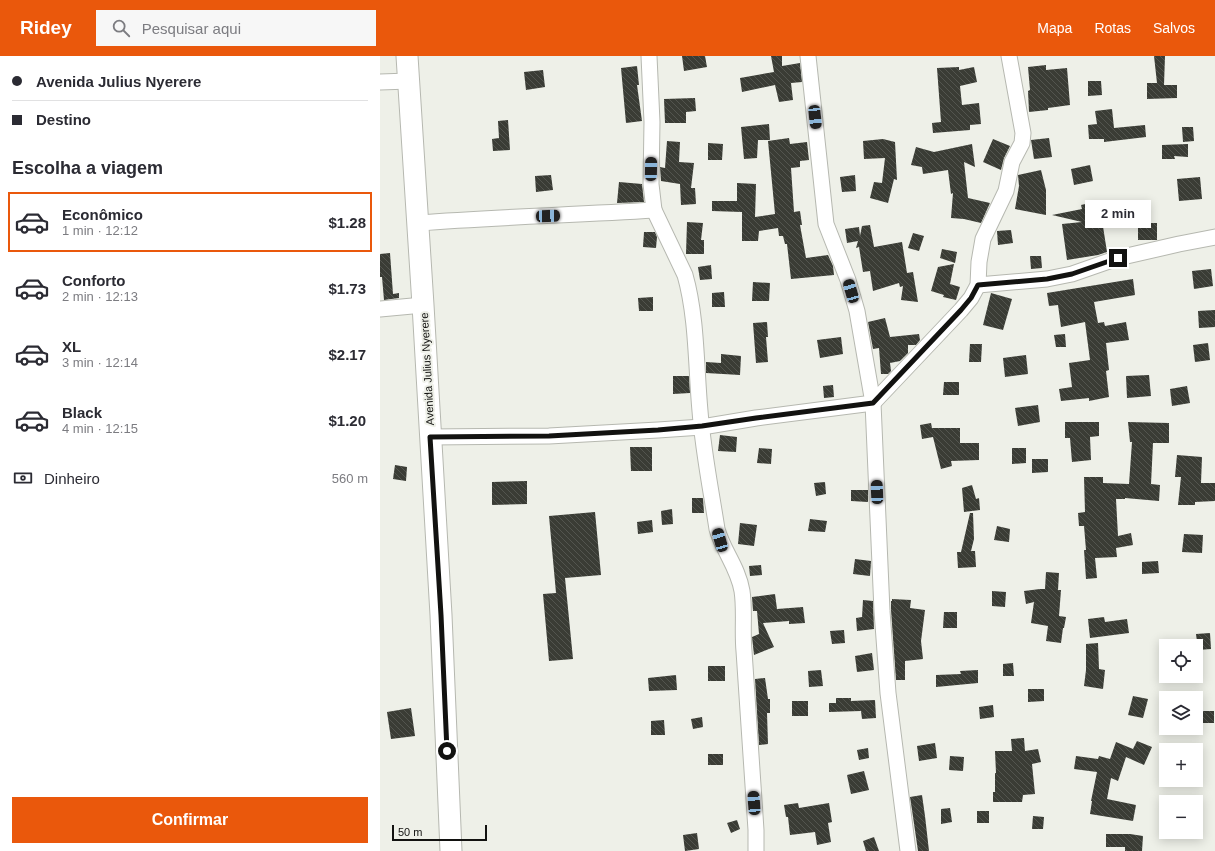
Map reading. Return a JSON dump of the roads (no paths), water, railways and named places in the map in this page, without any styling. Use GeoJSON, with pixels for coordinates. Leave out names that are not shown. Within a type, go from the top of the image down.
{"type":"FeatureCollection","features":[{"type":"Feature","properties":{"kind":"street","name":"Avenida Julius Nyerere"},"geometry":{"type":"LineString","coordinates":[[407,56],[441,615],[451,851]]}},
{"type":"Feature","properties":{"kind":"street"},"geometry":{"type":"LineString","coordinates":[[649,56],[652,122],[651,184],[654,210],[685,275],[688,286],[694,329],[702,426],[717,529],[720,540],[733,562],[739,577],[742,592],[743,646],[756,830],[756,851]]}},
{"type":"Feature","properties":{"kind":"street"},"geometry":{"type":"LineString","coordinates":[[808,56],[826,224],[848,280],[857,311],[873,403],[882,611],[888,685],[908,851]]}},
{"type":"Feature","properties":{"kind":"street"},"geometry":{"type":"LineString","coordinates":[[430,437],[549,436],[658,430],[702,426],[873,403],[961,310],[971,298],[978,285],[982,239],[1006,191],[1012,162],[1022,143],[1023,133],[1009,56]]}},
{"type":"Feature","properties":{"kind":"street"},"geometry":{"type":"LineString","coordinates":[[380,82],[409,81]]}},
{"type":"Feature","properties":{"kind":"street"},"geometry":{"type":"LineString","coordinates":[[418,223],[654,210]]}},
{"type":"Feature","properties":{"kind":"street"},"geometry":{"type":"LineString","coordinates":[[978,285],[1047,279],[1072,274],[1118,258],[1215,237]]}},
{"type":"Feature","properties":{"kind":"street"},"geometry":{"type":"LineString","coordinates":[[380,309],[423,305]]}}]}
